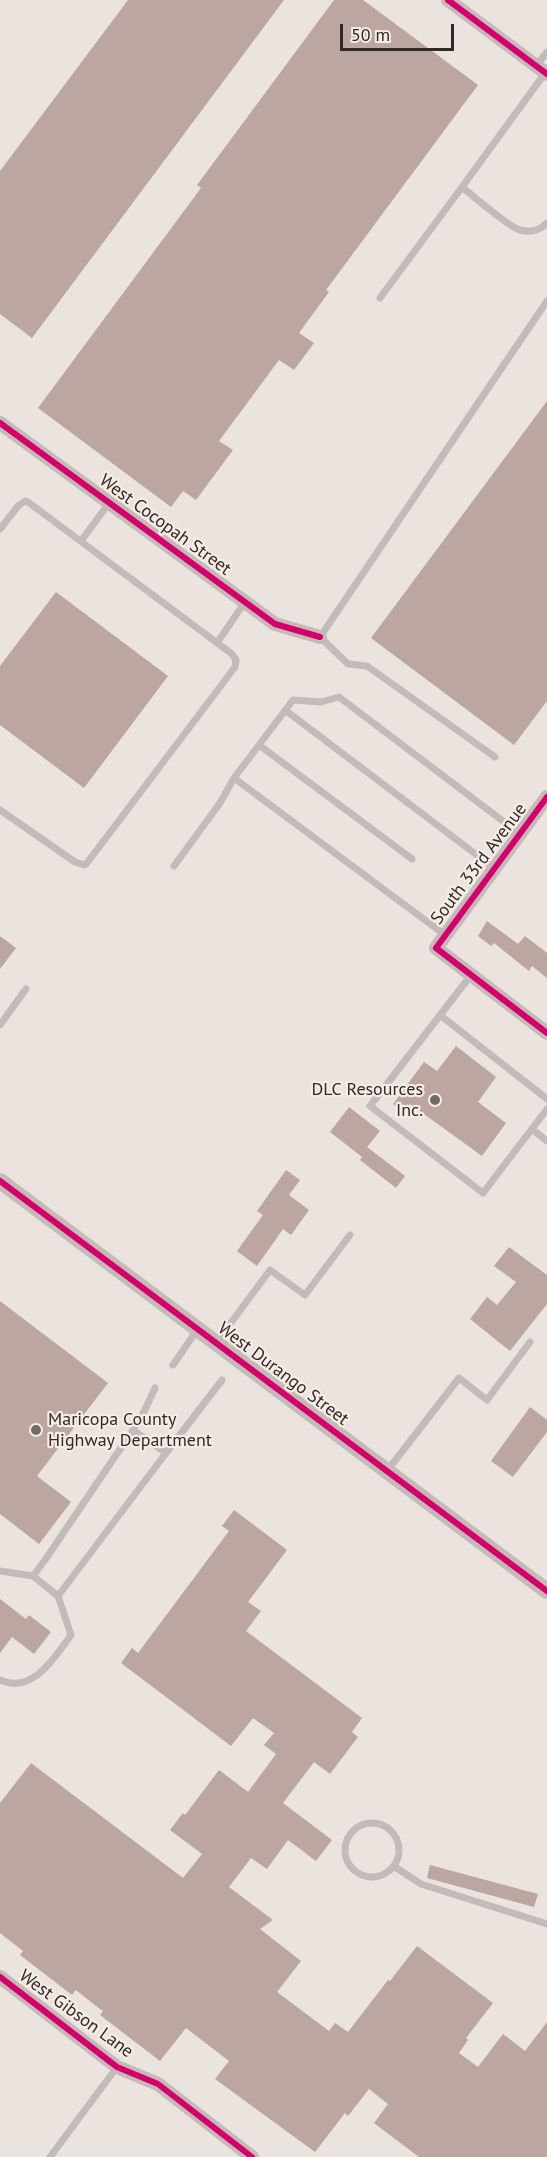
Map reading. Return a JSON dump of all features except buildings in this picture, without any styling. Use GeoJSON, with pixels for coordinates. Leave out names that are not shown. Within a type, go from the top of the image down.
{"type":"FeatureCollection","features":[{"type":"Feature","properties":{"kind":"street"},"geometry":{"type":"LineString","coordinates":[[448,0],[543,71]]}},
{"type":"Feature","properties":{"kind":"street","name":"West Cocopah Street"},"geometry":{"type":"LineString","coordinates":[[0,423],[275,624],[320,637]]}},
{"type":"Feature","properties":{"kind":"street","name":"South 33rd Avenue"},"geometry":{"type":"LineString","coordinates":[[471,975],[435,948],[547,797]]}},
{"type":"Feature","properties":{"kind":"street"},"geometry":{"type":"LineString","coordinates":[[471,975],[547,1033]]}},
{"type":"Feature","properties":{"kind":"street","name":"West Durango Street"},"geometry":{"type":"LineString","coordinates":[[0,1181],[547,1591]]}},
{"type":"Feature","properties":{"kind":"street","name":"West Gibson Lane"},"geometry":{"type":"LineString","coordinates":[[0,1977],[117,2067],[158,2084],[252,2157]]}},
{"type":"Feature","properties":{"kind":"lane"},"geometry":{"type":"LineString","coordinates":[[380,298],[462,187],[543,71],[547,52]]}},
{"type":"Feature","properties":{"kind":"lane"},"geometry":{"type":"LineString","coordinates":[[462,187],[518,230],[534,231],[547,223]]}},
{"type":"Feature","properties":{"kind":"lane"},"geometry":{"type":"LineString","coordinates":[[495,757],[367,666],[348,664],[320,637],[547,301]]}},
{"type":"Feature","properties":{"kind":"lane"},"geometry":{"type":"LineString","coordinates":[[0,529],[18,506],[25,501],[32,504],[217,643],[236,660],[235,667],[84,865],[75,862],[0,810]]}},
{"type":"Feature","properties":{"kind":"lane"},"geometry":{"type":"LineString","coordinates":[[81,542],[109,502]]}},
{"type":"Feature","properties":{"kind":"lane"},"geometry":{"type":"LineString","coordinates":[[217,643],[245,602]]}},
{"type":"Feature","properties":{"kind":"lane"},"geometry":{"type":"LineString","coordinates":[[174,866],[220,803],[234,778],[293,700],[321,702],[339,697],[520,834]]}},
{"type":"Feature","properties":{"kind":"lane"},"geometry":{"type":"LineString","coordinates":[[285,710],[494,868]]}},
{"type":"Feature","properties":{"kind":"lane"},"geometry":{"type":"LineString","coordinates":[[259,745],[412,859]]}},
{"type":"Feature","properties":{"kind":"lane"},"geometry":{"type":"LineString","coordinates":[[234,778],[445,935]]}},
{"type":"Feature","properties":{"kind":"lane"},"geometry":{"type":"LineString","coordinates":[[471,975],[370,1106],[483,1193],[547,1109]]}},
{"type":"Feature","properties":{"kind":"lane"},"geometry":{"type":"LineString","coordinates":[[0,1025],[26,989]]}},
{"type":"Feature","properties":{"kind":"lane"},"geometry":{"type":"LineString","coordinates":[[440,1015],[547,1099]]}},
{"type":"Feature","properties":{"kind":"lane"},"geometry":{"type":"LineString","coordinates":[[532,1129],[547,1141]]}},
{"type":"Feature","properties":{"kind":"lane"},"geometry":{"type":"LineString","coordinates":[[216,1344],[270,1270],[305,1295],[350,1235]]}},
{"type":"Feature","properties":{"kind":"lane"},"geometry":{"type":"LineString","coordinates":[[173,1365],[198,1330]]}},
{"type":"Feature","properties":{"kind":"lane"},"geometry":{"type":"LineString","coordinates":[[387,1471],[459,1378],[487,1400],[530,1342]]}},
{"type":"Feature","properties":{"kind":"lane"},"geometry":{"type":"LineString","coordinates":[[57,1596],[222,1380]]}},
{"type":"Feature","properties":{"kind":"lane"},"geometry":{"type":"LineString","coordinates":[[33,1576],[144,1414],[155,1388]]}},
{"type":"Feature","properties":{"kind":"lane"},"geometry":{"type":"LineString","coordinates":[[133,1430],[166,1453]]}},
{"type":"Feature","properties":{"kind":"lane"},"geometry":{"type":"LineString","coordinates":[[0,1571],[33,1576],[57,1596],[71,1635],[47,1668],[23,1683],[0,1680]]}},
{"type":"Feature","properties":{"kind":"lane"},"geometry":{"type":"LineString","coordinates":[[377,1823],[394,1832],[400,1850],[394,1867],[381,1877],[363,1876],[356,1872],[350,1866],[345,1850],[346,1841],[351,1832],[358,1826],[377,1823]]}},
{"type":"Feature","properties":{"kind":"lane"},"geometry":{"type":"LineString","coordinates":[[394,1867],[421,1884],[547,1924]]}},
{"type":"Feature","properties":{"kind":"lane"},"geometry":{"type":"LineString","coordinates":[[50,2157],[117,2067]]}},
{"type":"Feature","properties":{"kind":"cycle path"},"geometry":{"type":"LineString","coordinates":[[448,0],[547,74]]}},
{"type":"Feature","properties":{"kind":"cycle path"},"geometry":{"type":"LineString","coordinates":[[0,423],[275,624],[320,637]]}},
{"type":"Feature","properties":{"kind":"cycle path"},"geometry":{"type":"LineString","coordinates":[[547,797],[436,948],[547,1033]]}},
{"type":"Feature","properties":{"kind":"cycle path"},"geometry":{"type":"LineString","coordinates":[[0,1181],[547,1591]]}},
{"type":"Feature","properties":{"kind":"cycle path"},"geometry":{"type":"LineString","coordinates":[[0,1977],[117,2067],[158,2084],[252,2157]]}},
{"type":"Feature","properties":{"kind":"place","name":"DLC Resources Inc."},"geometry":{"type":"Point","coordinates":[435,1100]}},
{"type":"Feature","properties":{"kind":"place","name":"Maricopa County Highway Department"},"geometry":{"type":"Point","coordinates":[36,1430]}}]}
